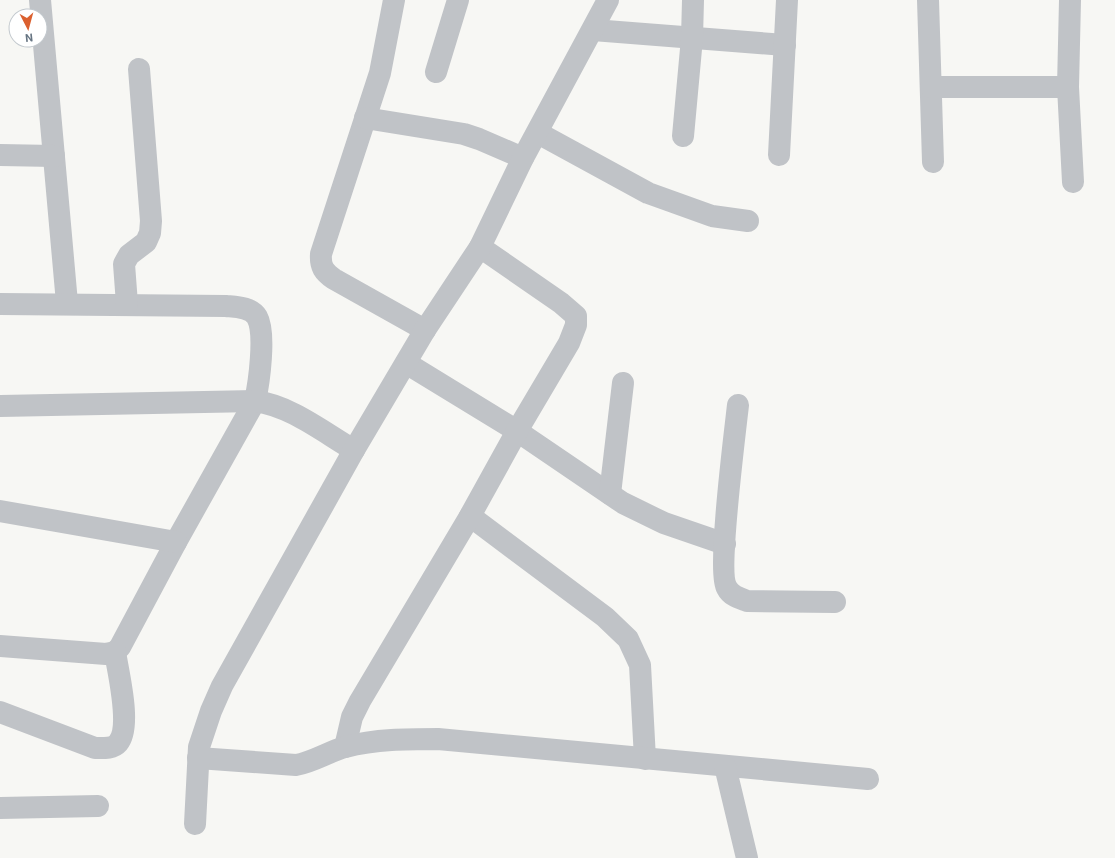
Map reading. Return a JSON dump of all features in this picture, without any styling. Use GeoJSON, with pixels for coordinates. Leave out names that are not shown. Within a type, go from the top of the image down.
{"type":"FeatureCollection","features":[{"type":"Feature","properties":{"kind":"street"},"geometry":{"type":"LineString","coordinates":[[40,0],[67,303]]}},
{"type":"Feature","properties":{"kind":"street"},"geometry":{"type":"LineString","coordinates":[[394,0],[380,73],[321,254],[320,262],[324,272],[334,279],[425,330]]}},
{"type":"Feature","properties":{"kind":"street"},"geometry":{"type":"LineString","coordinates":[[436,72],[458,0]]}},
{"type":"Feature","properties":{"kind":"street"},"geometry":{"type":"LineString","coordinates":[[195,824],[198,758],[211,712],[222,686],[354,450],[425,330],[480,247],[523,158],[538,133],[608,0]]}},
{"type":"Feature","properties":{"kind":"street"},"geometry":{"type":"LineString","coordinates":[[683,136],[692,38],[693,0]]}},
{"type":"Feature","properties":{"kind":"street"},"geometry":{"type":"LineString","coordinates":[[779,155],[788,0]]}},
{"type":"Feature","properties":{"kind":"street"},"geometry":{"type":"LineString","coordinates":[[928,0],[933,162]]}},
{"type":"Feature","properties":{"kind":"street"},"geometry":{"type":"LineString","coordinates":[[1070,0],[1068,87],[1073,182]]}},
{"type":"Feature","properties":{"kind":"street"},"geometry":{"type":"LineString","coordinates":[[593,30],[785,45]]}},
{"type":"Feature","properties":{"kind":"street"},"geometry":{"type":"LineString","coordinates":[[127,304],[124,264],[129,255],[146,242],[150,233],[151,221],[139,69]]}},
{"type":"Feature","properties":{"kind":"street"},"geometry":{"type":"LineString","coordinates":[[931,87],[1068,87]]}},
{"type":"Feature","properties":{"kind":"street"},"geometry":{"type":"LineString","coordinates":[[365,118],[464,134],[523,158]]}},
{"type":"Feature","properties":{"kind":"street"},"geometry":{"type":"LineString","coordinates":[[538,133],[648,193],[712,216],[748,221]]}},
{"type":"Feature","properties":{"kind":"street"},"geometry":{"type":"LineString","coordinates":[[0,155],[54,156]]}},
{"type":"Feature","properties":{"kind":"street"},"geometry":{"type":"LineString","coordinates":[[345,747],[352,717],[360,700],[470,516],[517,431],[569,343],[576,325],[576,316],[561,303],[480,247]]}},
{"type":"Feature","properties":{"kind":"street"},"geometry":{"type":"LineString","coordinates":[[0,304],[67,303],[226,306],[246,308],[256,316],[260,329],[259,379],[255,401],[176,542],[125,641],[115,652],[96,654],[0,646]]}},
{"type":"Feature","properties":{"kind":"street"},"geometry":{"type":"LineString","coordinates":[[406,363],[517,431],[623,503],[664,523],[724,544]]}},
{"type":"Feature","properties":{"kind":"street"},"geometry":{"type":"LineString","coordinates":[[610,494],[623,383]]}},
{"type":"Feature","properties":{"kind":"street"},"geometry":{"type":"LineString","coordinates":[[0,406],[255,401],[270,403],[284,409],[354,450]]}},
{"type":"Feature","properties":{"kind":"street"},"geometry":{"type":"LineString","coordinates":[[738,405],[724,544],[724,574],[726,588],[734,597],[747,601],[835,602]]}},
{"type":"Feature","properties":{"kind":"street"},"geometry":{"type":"LineString","coordinates":[[0,511],[176,542]]}},
{"type":"Feature","properties":{"kind":"street"},"geometry":{"type":"LineString","coordinates":[[470,516],[606,617],[628,639],[640,665],[645,760]]}},
{"type":"Feature","properties":{"kind":"street"},"geometry":{"type":"LineString","coordinates":[[0,712],[95,748],[107,748],[117,744],[123,735],[124,721],[115,652]]}},
{"type":"Feature","properties":{"kind":"street"},"geometry":{"type":"LineString","coordinates":[[198,758],[296,765],[306,763],[345,747],[397,739],[438,739],[645,760],[868,779]]}},
{"type":"Feature","properties":{"kind":"street"},"geometry":{"type":"LineString","coordinates":[[725,766],[747,858]]}},
{"type":"Feature","properties":{"kind":"street"},"geometry":{"type":"LineString","coordinates":[[1,811],[98,806]]}}]}
